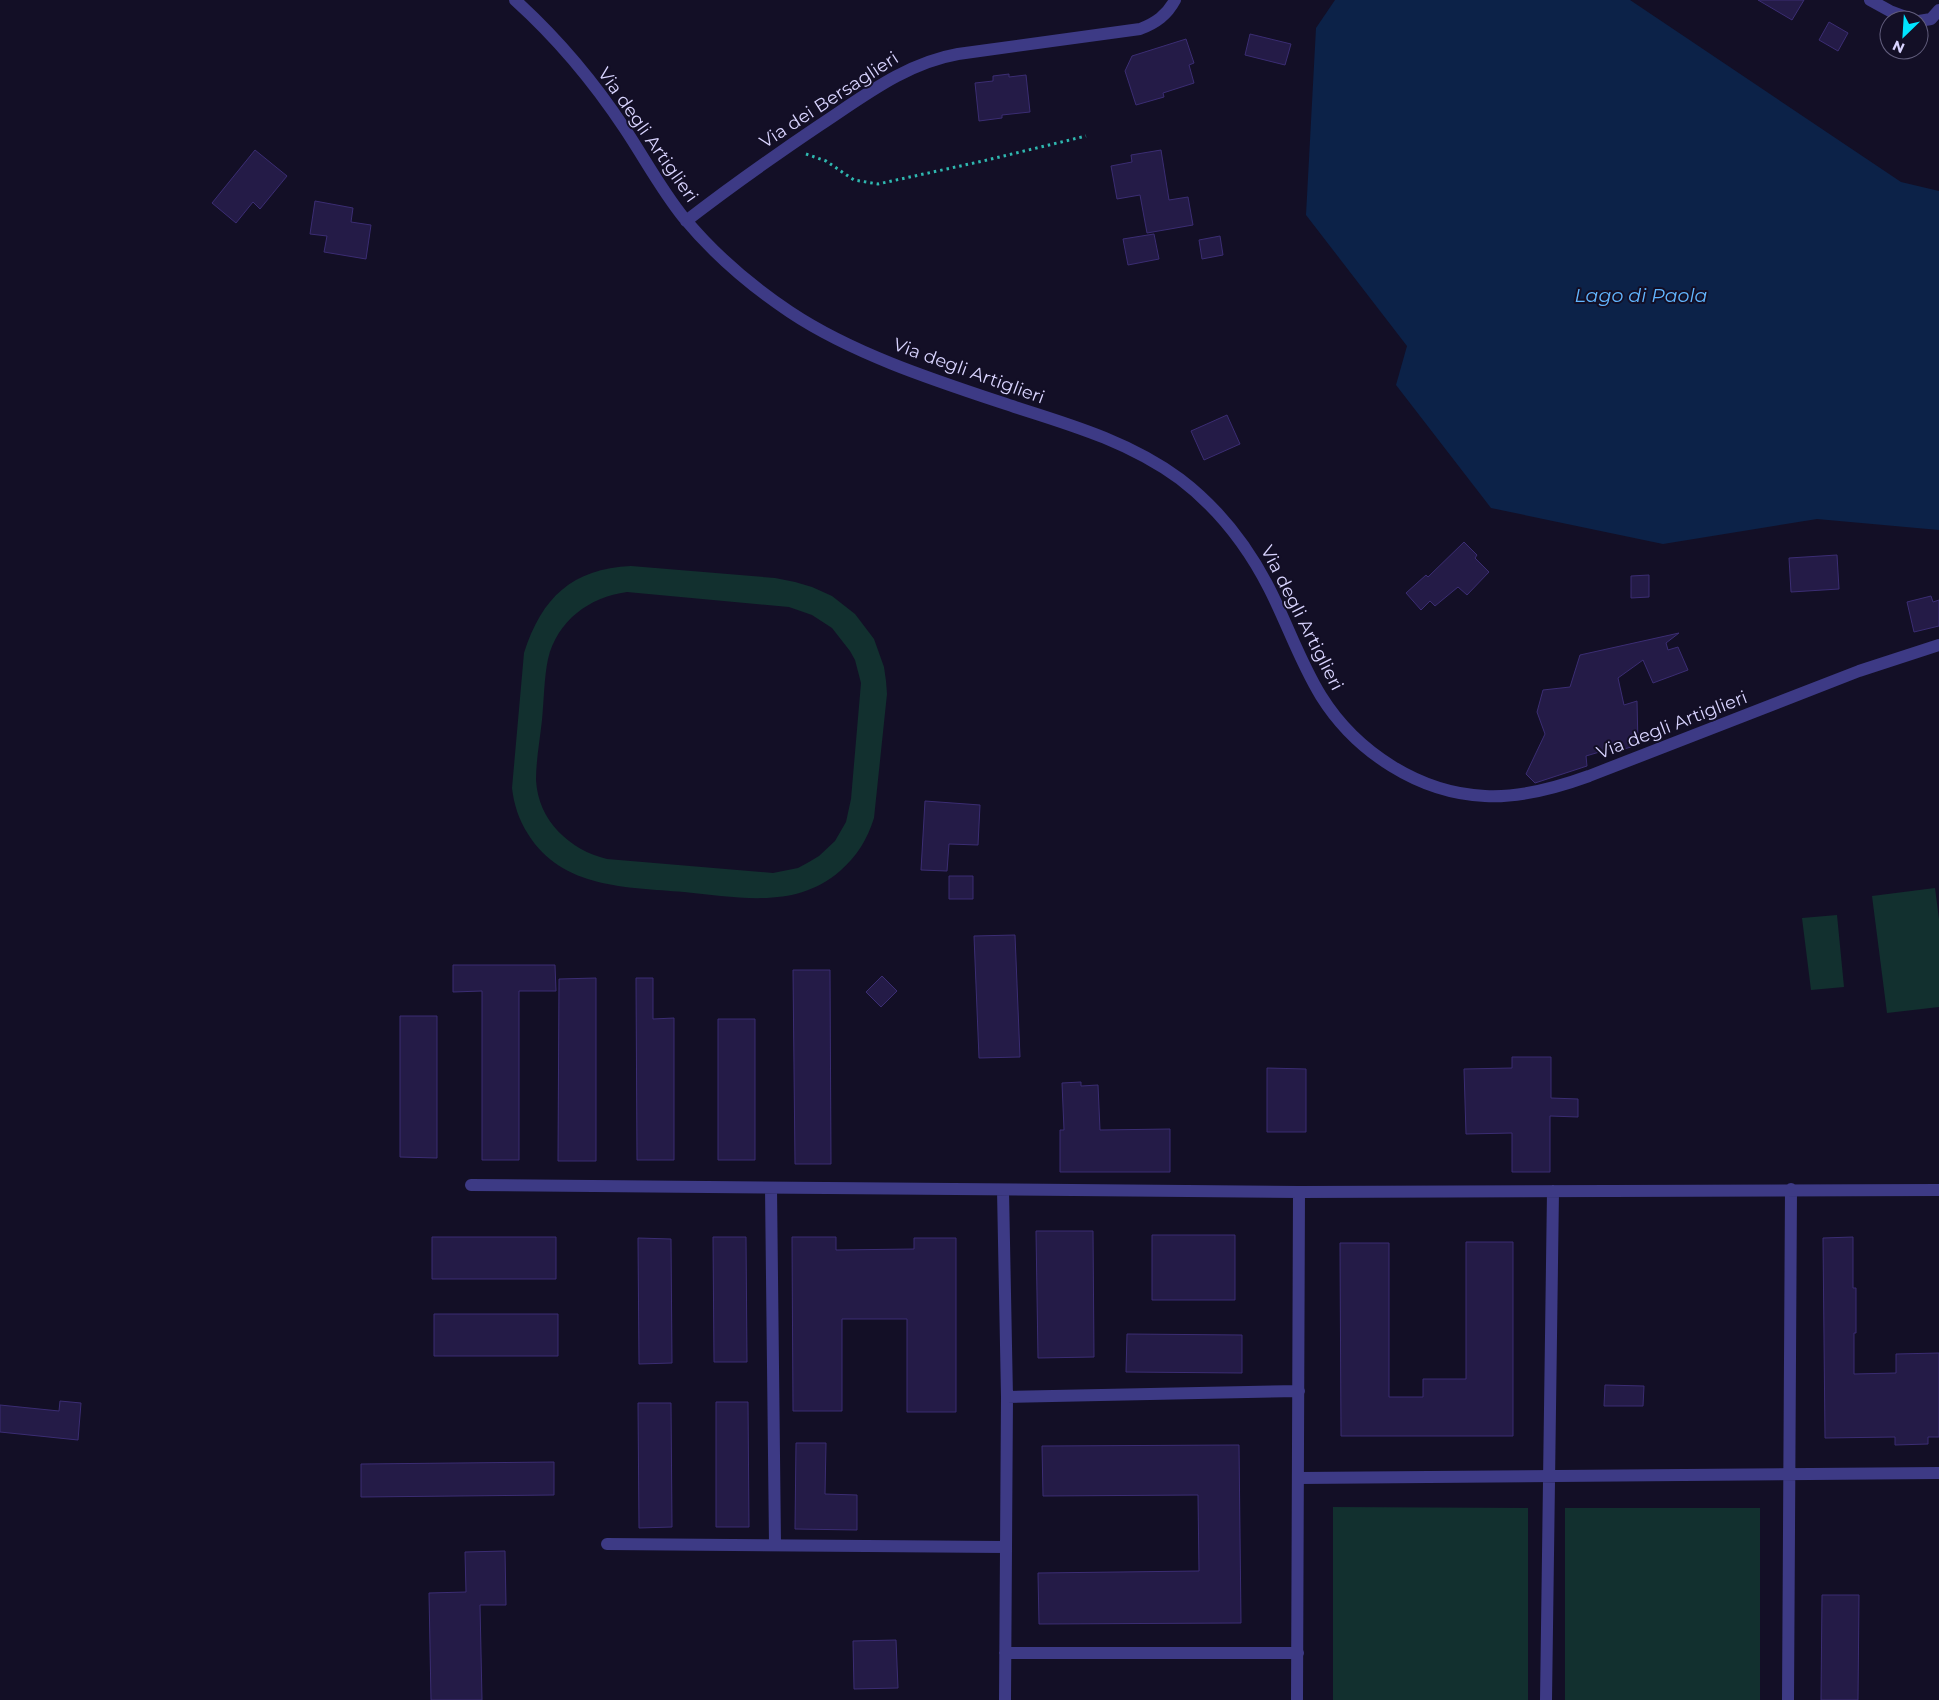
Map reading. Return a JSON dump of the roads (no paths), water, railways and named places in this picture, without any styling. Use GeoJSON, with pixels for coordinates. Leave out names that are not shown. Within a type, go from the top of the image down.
{"type":"FeatureCollection","features":[{"type":"Feature","properties":{"kind":"street","name":"Via degli Artiglieri"},"geometry":{"type":"LineString","coordinates":[[515,0],[558,43],[596,88],[686,221],[711,248],[742,276],[785,309],[827,335],[886,360],[957,388],[1095,433],[1133,451],[1176,477],[1201,496],[1221,516],[1249,553],[1270,589],[1315,684],[1340,720],[1358,741],[1375,755],[1412,777],[1435,787],[1464,794],[1495,796],[1532,792],[1566,784],[1859,671],[1939,645]]}},
{"type":"Feature","properties":{"kind":"street","name":"Via dei Bersaglieri"},"geometry":{"type":"LineString","coordinates":[[686,221],[744,176],[791,144],[872,90],[924,62],[958,54],[1140,29],[1156,22],[1162,17],[1174,0]]}},
{"type":"Feature","properties":{"kind":"street"},"geometry":{"type":"LineString","coordinates":[[1870,0],[1888,10]]}},
{"type":"Feature","properties":{"kind":"street"},"geometry":{"type":"LineString","coordinates":[[471,1185],[1299,1192],[1939,1190]]}},
{"type":"Feature","properties":{"kind":"street"},"geometry":{"type":"LineString","coordinates":[[771,1188],[775,1544]]}},
{"type":"Feature","properties":{"kind":"street"},"geometry":{"type":"LineString","coordinates":[[1788,1700],[1790,1189]]}},
{"type":"Feature","properties":{"kind":"street"},"geometry":{"type":"LineString","coordinates":[[1003,1190],[1007,1396],[1005,1700]]}},
{"type":"Feature","properties":{"kind":"street"},"geometry":{"type":"LineString","coordinates":[[1546,1700],[1553,1191]]}},
{"type":"Feature","properties":{"kind":"street"},"geometry":{"type":"LineString","coordinates":[[1297,1700],[1299,1192]]}},
{"type":"Feature","properties":{"kind":"street"},"geometry":{"type":"LineString","coordinates":[[1007,1396],[1299,1391]]}},
{"type":"Feature","properties":{"kind":"street"},"geometry":{"type":"LineString","coordinates":[[1299,1478],[1939,1473]]}},
{"type":"Feature","properties":{"kind":"street"},"geometry":{"type":"LineString","coordinates":[[607,1544],[1005,1547]]}},
{"type":"Feature","properties":{"kind":"street"},"geometry":{"type":"LineString","coordinates":[[1005,1652],[1298,1653]]}},
{"type":"Feature","properties":{"kind":"water","name":"Lago di Paola"},"geometry":{"type":"Polygon","coordinates":[[[1335,0],[1630,0],[1901,182],[1939,191],[1939,530],[1817,519],[1663,544],[1491,508],[1396,385],[1407,346],[1306,215],[1316,28],[1335,0]]]}}]}
